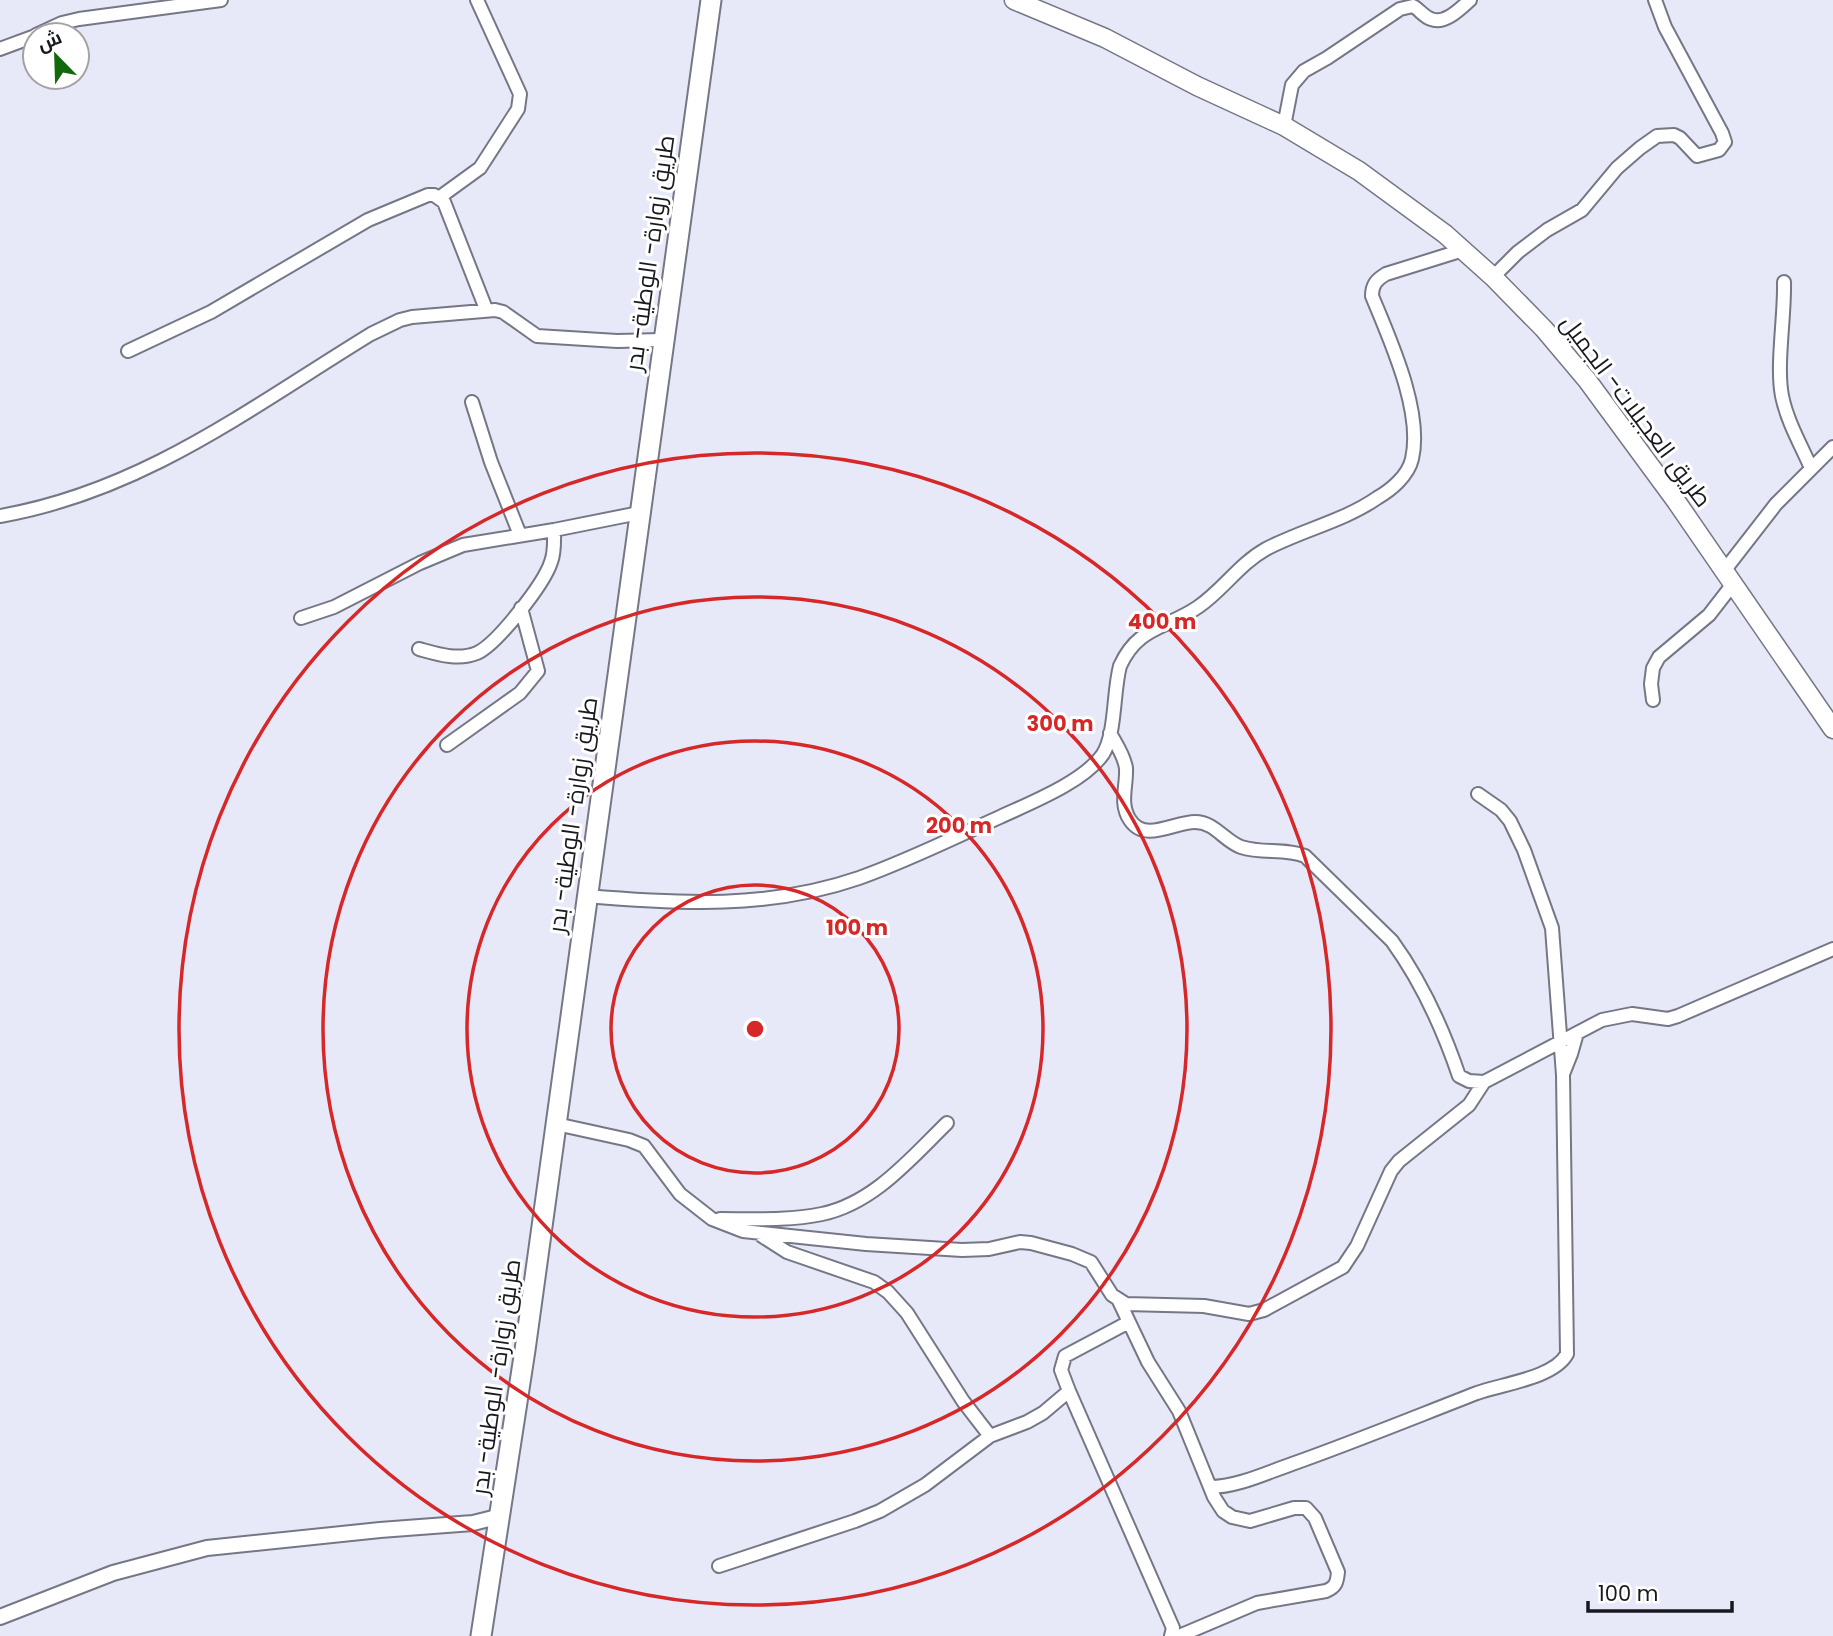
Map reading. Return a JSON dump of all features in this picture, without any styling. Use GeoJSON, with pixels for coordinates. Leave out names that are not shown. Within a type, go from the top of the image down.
{"type":"FeatureCollection","features":[{"type":"Feature","properties":{"kind":"highway","name":"طريق زوارة- الوطية- بدر"},"geometry":{"type":"LineString","coordinates":[[481,1636],[501,1516],[556,1124],[710,0]]}},
{"type":"Feature","properties":{"kind":"main road","name":"طريق العجيلات- الجميل"},"geometry":{"type":"LineString","coordinates":[[1014,0],[1105,38],[1284,126],[1359,171],[1463,250],[1544,329],[1587,380],[1729,577],[1833,729]]}},
{"type":"Feature","properties":{"kind":"street"},"geometry":{"type":"LineString","coordinates":[[70,21],[221,0]]}},
{"type":"Feature","properties":{"kind":"street"},"geometry":{"type":"LineString","coordinates":[[440,197],[480,168],[518,109],[520,94],[477,0]]}},
{"type":"Feature","properties":{"kind":"street"},"geometry":{"type":"LineString","coordinates":[[1284,126],[1292,85],[1304,71],[1400,9],[1413,6],[1430,19],[1439,20],[1451,16],[1470,0]]}},
{"type":"Feature","properties":{"kind":"street"},"geometry":{"type":"LineString","coordinates":[[1493,277],[1528,244],[1582,210],[1617,168],[1657,136],[1674,135],[1698,156],[1719,149],[1725,142],[1723,133],[1665,27],[1655,0]]}},
{"type":"Feature","properties":{"kind":"street"},"geometry":{"type":"LineString","coordinates":[[0,49],[21,41]]}},
{"type":"Feature","properties":{"kind":"street"},"geometry":{"type":"LineString","coordinates":[[128,351],[211,312],[368,220],[415,199],[434,195],[444,202],[486,309]]}},
{"type":"Feature","properties":{"kind":"street"},"geometry":{"type":"LineString","coordinates":[[587,896],[710,904],[794,895],[859,878],[1053,791],[1088,770],[1108,745],[1120,666],[1125,655],[1141,638],[1154,628],[1198,607],[1238,568],[1258,554],[1365,505],[1389,490],[1405,473],[1412,461],[1410,407],[1404,377],[1372,290],[1377,279],[1386,274],[1463,250]]}},
{"type":"Feature","properties":{"kind":"street"},"geometry":{"type":"LineString","coordinates":[[1784,282],[1785,311],[1780,376],[1783,397],[1811,468]]}},
{"type":"Feature","properties":{"kind":"street"},"geometry":{"type":"LineString","coordinates":[[0,516],[38,508],[107,486],[165,460],[200,442],[371,334],[400,320],[486,309],[503,312],[537,336],[617,341],[662,340]]}},
{"type":"Feature","properties":{"kind":"street"},"geometry":{"type":"LineString","coordinates":[[472,402],[491,462],[520,535]]}},
{"type":"Feature","properties":{"kind":"street"},"geometry":{"type":"LineString","coordinates":[[1653,700],[1653,668],[1659,657],[1709,615],[1729,577],[1776,504],[1833,447]]}},
{"type":"Feature","properties":{"kind":"street"},"geometry":{"type":"LineString","coordinates":[[301,618],[334,607],[441,553],[482,541],[639,513]]}},
{"type":"Feature","properties":{"kind":"street"},"geometry":{"type":"LineString","coordinates":[[419,649],[452,656],[477,652],[500,634],[551,565],[555,545],[554,530]]}},
{"type":"Feature","properties":{"kind":"street"},"geometry":{"type":"LineString","coordinates":[[447,745],[520,693],[538,671],[521,608]]}},
{"type":"Feature","properties":{"kind":"street"},"geometry":{"type":"LineString","coordinates":[[1110,733],[1124,761],[1124,809],[1132,823],[1144,831],[1155,831],[1198,822],[1217,829],[1241,847],[1296,852],[1305,856],[1392,942],[1401,953],[1440,1027],[1469,1105]]}},
{"type":"Feature","properties":{"kind":"street"},"geometry":{"type":"LineString","coordinates":[[1210,1487],[1221,1487],[1256,1476],[1358,1441],[1478,1393],[1543,1373],[1563,1361],[1567,1354],[1563,1075],[1553,938],[1547,910],[1510,821],[1501,810],[1478,794]]}},
{"type":"Feature","properties":{"kind":"street"},"geometry":{"type":"LineString","coordinates":[[1119,1301],[1138,1306],[1204,1307],[1249,1314],[1264,1310],[1334,1274],[1349,1261],[1391,1171],[1399,1161],[1469,1105],[1484,1082],[1602,1020],[1624,1014],[1668,1019],[1678,1016],[1833,949]]}},
{"type":"Feature","properties":{"kind":"street"},"geometry":{"type":"LineString","coordinates":[[1563,1075],[1577,1033]]}},
{"type":"Feature","properties":{"kind":"street"},"geometry":{"type":"LineString","coordinates":[[1459,1076],[1469,1081],[1484,1082]]}},
{"type":"Feature","properties":{"kind":"street"},"geometry":{"type":"LineString","coordinates":[[712,1219],[776,1220],[825,1213],[849,1205],[872,1192],[896,1173],[947,1123]]}},
{"type":"Feature","properties":{"kind":"street"},"geometry":{"type":"LineString","coordinates":[[556,1124],[629,1140],[644,1146],[680,1194],[712,1219],[743,1231],[866,1244],[974,1251],[1031,1242],[1091,1262],[1119,1301],[1129,1322],[1148,1362],[1180,1411],[1210,1487],[1223,1511],[1242,1521],[1294,1508],[1311,1511],[1338,1572],[1333,1588],[1257,1603],[1178,1633],[1061,1370],[1065,1356],[1129,1322]]}},
{"type":"Feature","properties":{"kind":"street"},"geometry":{"type":"LineString","coordinates":[[759,1234],[787,1252],[874,1282],[887,1292],[907,1313],[963,1401],[990,1436]]}},
{"type":"Feature","properties":{"kind":"street"},"geometry":{"type":"LineString","coordinates":[[719,1566],[880,1511],[925,1485],[990,1436],[1044,1413],[1069,1391]]}},
{"type":"Feature","properties":{"kind":"street"},"geometry":{"type":"LineString","coordinates":[[0,1618],[113,1573],[208,1548],[473,1523],[501,1516]]}}]}
